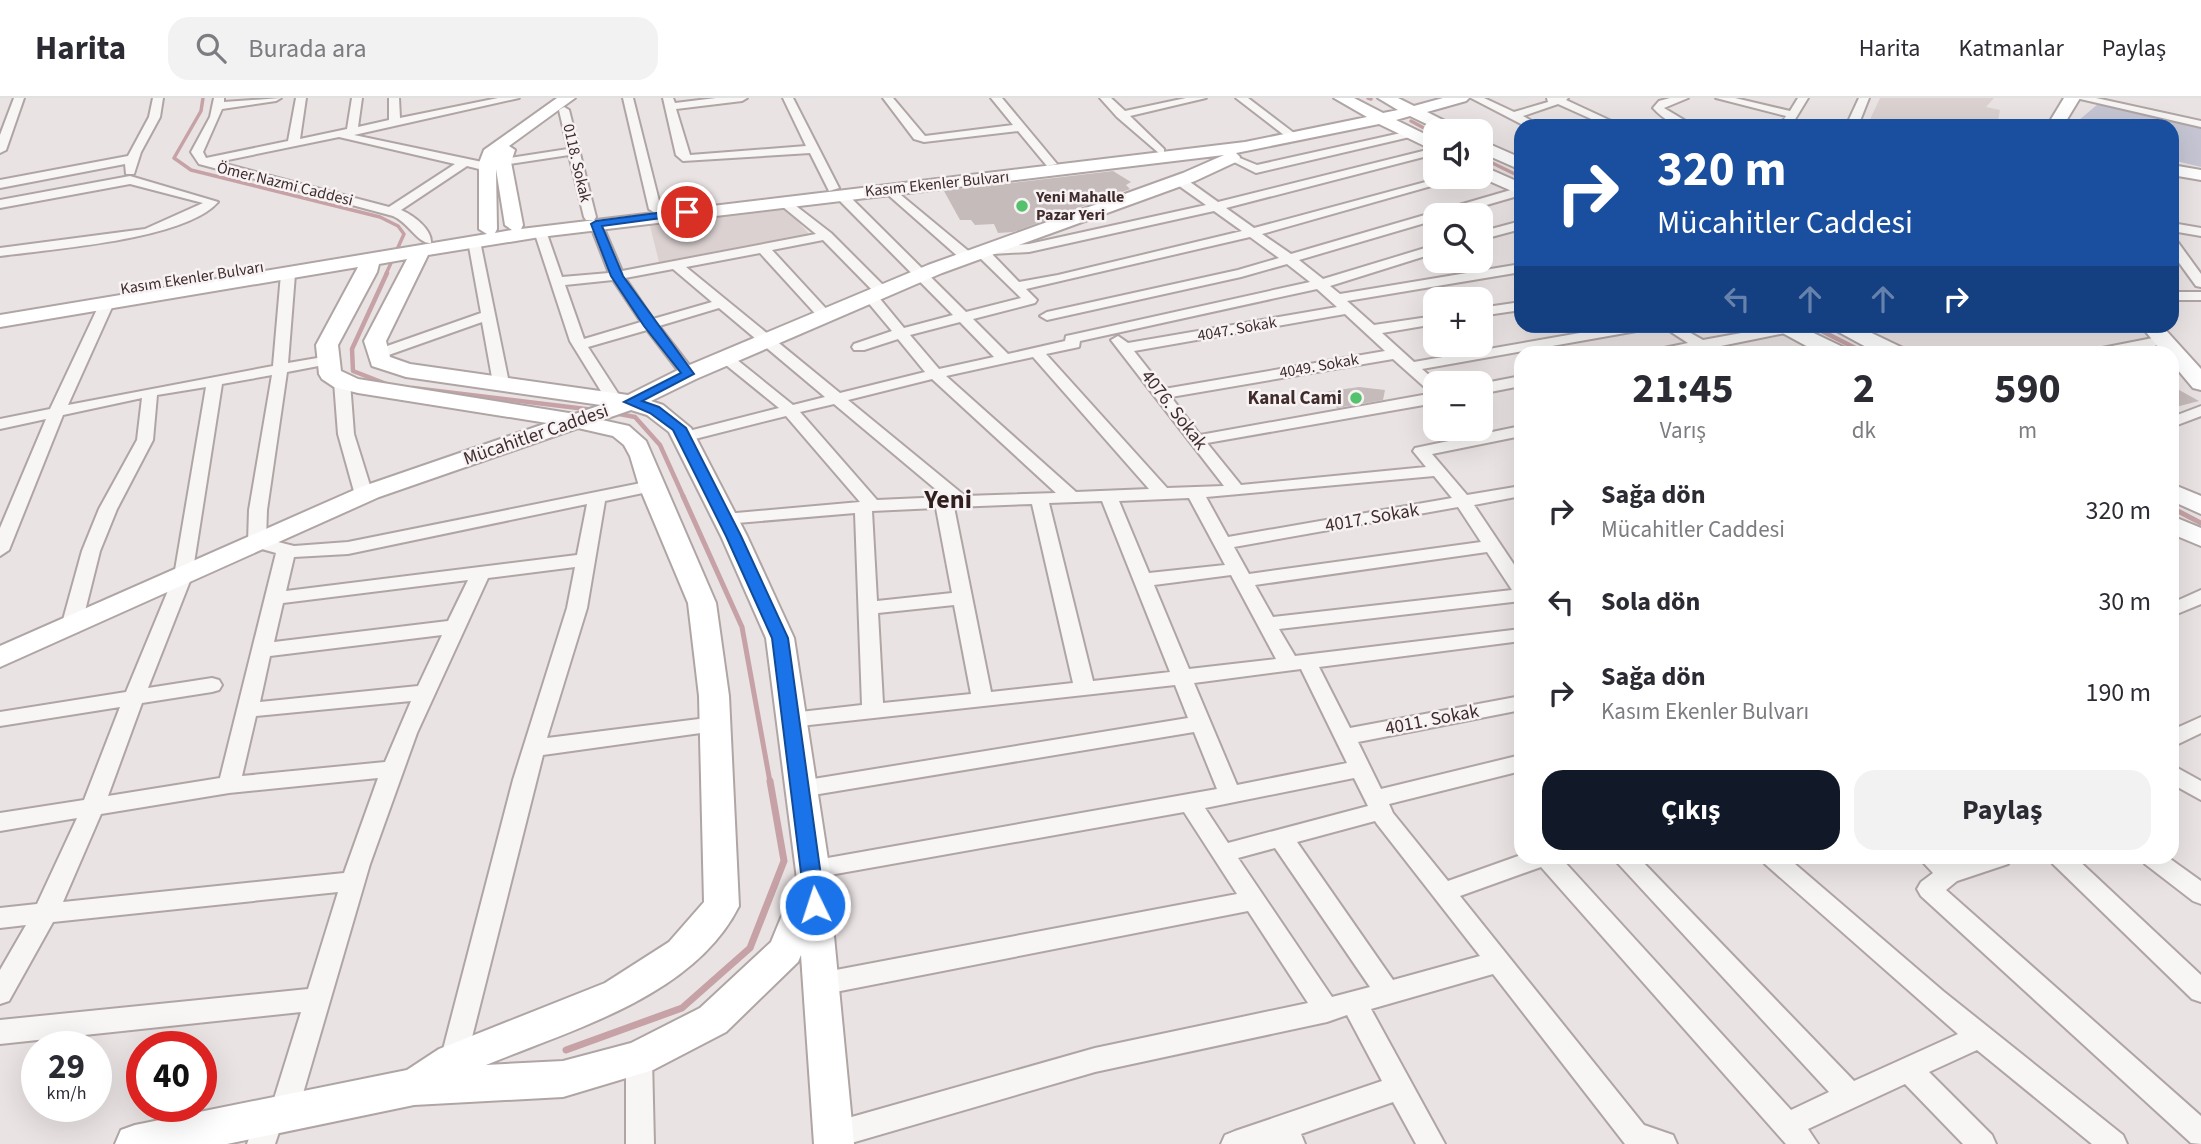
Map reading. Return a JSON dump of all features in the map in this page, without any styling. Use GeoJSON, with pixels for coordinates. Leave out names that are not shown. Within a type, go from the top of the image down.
{"type":"FeatureCollection","features":[{"type":"Feature","properties":{"kind":"street"},"geometry":{"type":"LineString","coordinates":[[0,150],[4,127],[19,98]]}},
{"type":"Feature","properties":{"kind":"street"},"geometry":{"type":"LineString","coordinates":[[130,180],[131,159],[149,126],[158,98]]}},
{"type":"Feature","properties":{"kind":"street"},"geometry":{"type":"LineString","coordinates":[[218,102],[276,98]]}},
{"type":"Feature","properties":{"kind":"street"},"geometry":{"type":"LineString","coordinates":[[293,144],[301,98]]}},
{"type":"Feature","properties":{"kind":"street"},"geometry":{"type":"LineString","coordinates":[[352,132],[357,98]]}},
{"type":"Feature","properties":{"kind":"street"},"geometry":{"type":"LineString","coordinates":[[394,98],[395,123]]}},
{"type":"Feature","properties":{"kind":"street"},"geometry":{"type":"LineString","coordinates":[[202,162],[395,123],[475,102],[514,98]]}},
{"type":"Feature","properties":{"kind":"street"},"geometry":{"type":"LineString","coordinates":[[514,225],[492,150],[560,103],[582,98]]}},
{"type":"Feature","properties":{"kind":"street"},"geometry":{"type":"LineString","coordinates":[[628,98],[655,209]]}},
{"type":"Feature","properties":{"kind":"street"},"geometry":{"type":"LineString","coordinates":[[741,98],[669,103],[682,155],[687,159],[814,149]]}},
{"type":"Feature","properties":{"kind":"street"},"geometry":{"type":"LineString","coordinates":[[788,98],[837,192],[923,274],[1005,359]]}},
{"type":"Feature","properties":{"kind":"street"},"geometry":{"type":"LineString","coordinates":[[888,98],[918,137],[924,139],[1019,128]]}},
{"type":"Feature","properties":{"kind":"street"},"geometry":{"type":"LineString","coordinates":[[996,98],[1051,164]]}},
{"type":"Feature","properties":{"kind":"street"},"geometry":{"type":"LineString","coordinates":[[1105,98],[1160,151]]}},
{"type":"Feature","properties":{"kind":"street"},"geometry":{"type":"LineString","coordinates":[[1121,115],[1201,98]]}},
{"type":"Feature","properties":{"kind":"street"},"geometry":{"type":"LineString","coordinates":[[1241,98],[1288,132]]}},
{"type":"Feature","properties":{"kind":"street"},"geometry":{"type":"LineString","coordinates":[[1342,98],[1423,142]]}},
{"type":"Feature","properties":{"kind":"street","name":"Kasım Ekenler Bulvarı"},"geometry":{"type":"LineString","coordinates":[[481,235],[514,225],[783,202],[837,192],[890,190],[1258,144],[1384,120],[1416,102],[1461,98]]}},
{"type":"Feature","properties":{"kind":"street"},"geometry":{"type":"LineString","coordinates":[[1476,98],[1519,119]]}},
{"type":"Feature","properties":{"kind":"street"},"geometry":{"type":"LineString","coordinates":[[1671,119],[1658,108],[1663,103],[1683,98]]}},
{"type":"Feature","properties":{"kind":"street"},"geometry":{"type":"LineString","coordinates":[[1721,98],[1794,116]]}},
{"type":"Feature","properties":{"kind":"street"},"geometry":{"type":"LineString","coordinates":[[1791,119],[1803,98]]}},
{"type":"Feature","properties":{"kind":"street"},"geometry":{"type":"LineString","coordinates":[[1855,119],[1864,98]]}},
{"type":"Feature","properties":{"kind":"street"},"geometry":{"type":"LineString","coordinates":[[2059,119],[2072,98]]}},
{"type":"Feature","properties":{"kind":"street"},"geometry":{"type":"LineString","coordinates":[[2081,98],[2160,110],[2201,124]]}},
{"type":"Feature","properties":{"kind":"street"},"geometry":{"type":"LineString","coordinates":[[1513,116],[1552,104],[1557,99],[1601,119]]}},
{"type":"Feature","properties":{"kind":"street"},"geometry":{"type":"LineString","coordinates":[[1390,100],[1416,102],[1437,119]]}},
{"type":"Feature","properties":{"kind":"street","name":"Kasım Ekenler Bulvarı"},"geometry":{"type":"LineString","coordinates":[[0,321],[288,274],[481,235],[540,231],[655,209],[837,192],[1160,151],[1288,132],[1390,100],[1434,101]]}},
{"type":"Feature","properties":{"kind":"street"},"geometry":{"type":"LineString","coordinates":[[1434,101],[1435,113],[1441,119]]}},
{"type":"Feature","properties":{"kind":"street","name":"Ömer Nazmi Caddesi"},"geometry":{"type":"LineString","coordinates":[[218,102],[197,152],[202,162],[391,211],[410,219],[419,246]]}},
{"type":"Feature","properties":{"kind":"street","name":"0118. Sokak"},"geometry":{"type":"LineString","coordinates":[[560,103],[593,220],[617,276],[688,374]]}},
{"type":"Feature","properties":{"kind":"street"},"geometry":{"type":"LineString","coordinates":[[1230,157],[1256,169],[1410,134]]}},
{"type":"Feature","properties":{"kind":"street"},"geometry":{"type":"LineString","coordinates":[[337,135],[465,162],[495,164],[574,151]]}},
{"type":"Feature","properties":{"kind":"street","name":"Mücahitler Caddesi"},"geometry":{"type":"LineString","coordinates":[[0,657],[364,495],[577,421],[923,274],[1179,180],[1258,144]]}},
{"type":"Feature","properties":{"kind":"street"},"geometry":{"type":"LineString","coordinates":[[1493,151],[1514,161]]}},
{"type":"Feature","properties":{"kind":"street"},"geometry":{"type":"LineString","coordinates":[[974,254],[1029,248],[1215,207],[1423,152]]}},
{"type":"Feature","properties":{"kind":"street"},"geometry":{"type":"LineString","coordinates":[[0,184],[131,159]]}},
{"type":"Feature","properties":{"kind":"street"},"geometry":{"type":"LineString","coordinates":[[391,211],[465,162]]}},
{"type":"Feature","properties":{"kind":"street"},"geometry":{"type":"LineString","coordinates":[[495,164],[481,235],[488,315],[500,383]]}},
{"type":"Feature","properties":{"kind":"street"},"geometry":{"type":"LineString","coordinates":[[2179,171],[2201,175]]}},
{"type":"Feature","properties":{"kind":"street"},"geometry":{"type":"LineString","coordinates":[[1493,176],[1514,186]]}},
{"type":"Feature","properties":{"kind":"street"},"geometry":{"type":"LineString","coordinates":[[0,204],[130,180],[212,202],[205,208],[148,232],[0,252]]}},
{"type":"Feature","properties":{"kind":"street"},"geometry":{"type":"LineString","coordinates":[[1179,180],[1321,284],[1423,378]]}},
{"type":"Feature","properties":{"kind":"street"},"geometry":{"type":"LineString","coordinates":[[1017,286],[1058,279],[1250,233],[1423,186]]}},
{"type":"Feature","properties":{"kind":"street"},"geometry":{"type":"LineString","coordinates":[[684,437],[936,374],[1074,344],[1017,286],[890,190]]}},
{"type":"Feature","properties":{"kind":"street"},"geometry":{"type":"LineString","coordinates":[[1047,316],[1151,295],[1288,259],[1514,192]]}},
{"type":"Feature","properties":{"kind":"street"},"geometry":{"type":"LineString","coordinates":[[783,202],[826,236],[876,295],[901,333],[936,374],[1070,496]]}},
{"type":"Feature","properties":{"kind":"street"},"geometry":{"type":"LineString","coordinates":[[1493,233],[1514,227]]}},
{"type":"Feature","properties":{"kind":"street"},"geometry":{"type":"LineString","coordinates":[[2179,228],[2201,232]]}},
{"type":"Feature","properties":{"kind":"street"},"geometry":{"type":"LineString","coordinates":[[540,231],[580,345],[622,400]]}},
{"type":"Feature","properties":{"kind":"street"},"geometry":{"type":"LineString","coordinates":[[1496,232],[1514,239]]}},
{"type":"Feature","properties":{"kind":"street"},"geometry":{"type":"LineString","coordinates":[[558,282],[617,276],[826,236]]}},
{"type":"Feature","properties":{"kind":"street"},"geometry":{"type":"LineString","coordinates":[[419,246],[375,341],[380,361],[406,370],[622,400],[655,410],[679,428],[725,519],[780,638],[813,874],[834,1139],[1095,1060],[1327,1011],[1497,962]]}},
{"type":"Feature","properties":{"kind":"street"},"geometry":{"type":"LineString","coordinates":[[763,248],[826,317]]}},
{"type":"Feature","properties":{"kind":"street"},"geometry":{"type":"LineString","coordinates":[[1071,339],[1321,284],[1423,253]]}},
{"type":"Feature","properties":{"kind":"street"},"geometry":{"type":"LineString","coordinates":[[2179,253],[2201,283]]}},
{"type":"Feature","properties":{"kind":"street"},"geometry":{"type":"LineString","coordinates":[[364,495],[346,434],[335,371],[327,345],[379,254]]}},
{"type":"Feature","properties":{"kind":"street","name":"Kasım Ekenler Bulvarı"},"geometry":{"type":"LineString","coordinates":[[0,310],[379,254]]}},
{"type":"Feature","properties":{"kind":"street"},"geometry":{"type":"LineString","coordinates":[[676,265],[837,398],[952,502],[962,598],[982,700]]}},
{"type":"Feature","properties":{"kind":"street"},"geometry":{"type":"LineString","coordinates":[[1337,299],[1514,269]]}},
{"type":"Feature","properties":{"kind":"street"},"geometry":{"type":"LineString","coordinates":[[288,274],[280,369],[258,510],[257,542],[286,551],[322,552],[651,486]]}},
{"type":"Feature","properties":{"kind":"street"},"geometry":{"type":"LineString","coordinates":[[2179,296],[2201,296]]}},
{"type":"Feature","properties":{"kind":"street"},"geometry":{"type":"LineString","coordinates":[[859,347],[901,333],[1030,299]]}},
{"type":"Feature","properties":{"kind":"street"},"geometry":{"type":"LineString","coordinates":[[580,345],[722,303]]}},
{"type":"Feature","properties":{"kind":"street"},"geometry":{"type":"LineString","coordinates":[[0,550],[56,413],[106,305]]}},
{"type":"Feature","properties":{"kind":"street"},"geometry":{"type":"LineString","coordinates":[[1493,310],[1514,307]]}},
{"type":"Feature","properties":{"kind":"street","name":"4047. Sokak"},"geometry":{"type":"LineString","coordinates":[[1125,348],[1349,309]]}},
{"type":"Feature","properties":{"kind":"street"},"geometry":{"type":"LineString","coordinates":[[379,354],[488,315]]}},
{"type":"Feature","properties":{"kind":"street"},"geometry":{"type":"LineString","coordinates":[[1371,330],[1423,322]]}},
{"type":"Feature","properties":{"kind":"street","name":"4076. Sokak"},"geometry":{"type":"LineString","coordinates":[[1111,330],[1236,491]]}},
{"type":"Feature","properties":{"kind":"street"},"geometry":{"type":"LineString","coordinates":[[1529,346],[1602,333]]}},
{"type":"Feature","properties":{"kind":"street"},"geometry":{"type":"LineString","coordinates":[[1680,333],[1700,345]]}},
{"type":"Feature","properties":{"kind":"street"},"geometry":{"type":"LineString","coordinates":[[1695,346],[1758,333]]}},
{"type":"Feature","properties":{"kind":"street"},"geometry":{"type":"LineString","coordinates":[[1799,333],[1824,346]]}},
{"type":"Feature","properties":{"kind":"street"},"geometry":{"type":"LineString","coordinates":[[1856,333],[1882,346]]}},
{"type":"Feature","properties":{"kind":"street"},"geometry":{"type":"LineString","coordinates":[[2117,346],[2157,333]]}},
{"type":"Feature","properties":{"kind":"street"},"geometry":{"type":"LineString","coordinates":[[1410,367],[1514,349]]}},
{"type":"Feature","properties":{"kind":"street"},"geometry":{"type":"LineString","coordinates":[[1036,352],[1162,494]]}},
{"type":"Feature","properties":{"kind":"street","name":"4049. Sokak"},"geometry":{"type":"LineString","coordinates":[[1161,394],[1394,354]]}},
{"type":"Feature","properties":{"kind":"street"},"geometry":{"type":"LineString","coordinates":[[726,358],[789,410],[868,507],[868,608],[873,711]]}},
{"type":"Feature","properties":{"kind":"street"},"geometry":{"type":"LineString","coordinates":[[2179,358],[2201,383]]}},
{"type":"Feature","properties":{"kind":"street"},"geometry":{"type":"LineString","coordinates":[[0,424],[150,392],[280,369],[335,371],[621,431],[634,441],[702,603],[715,724],[722,906],[682,953],[618,995],[453,1061],[414,1087]]}},
{"type":"Feature","properties":{"kind":"street"},"geometry":{"type":"LineString","coordinates":[[0,993],[45,914],[93,807],[107,764],[183,576],[215,380]]}},
{"type":"Feature","properties":{"kind":"street"},"geometry":{"type":"LineString","coordinates":[[1493,386],[1514,382]]}},
{"type":"Feature","properties":{"kind":"street"},"geometry":{"type":"LineString","coordinates":[[71,627],[91,551],[108,509],[145,440],[150,392]]}},
{"type":"Feature","properties":{"kind":"street"},"geometry":{"type":"LineString","coordinates":[[1198,440],[1423,400]]}},
{"type":"Feature","properties":{"kind":"street"},"geometry":{"type":"LineString","coordinates":[[2179,419],[2201,411]]}},
{"type":"Feature","properties":{"kind":"street"},"geometry":{"type":"LineString","coordinates":[[1513,564],[1492,547],[1463,502],[1421,451],[1514,432]]}},
{"type":"Feature","properties":{"kind":"street"},"geometry":{"type":"LineString","coordinates":[[725,519],[952,502],[1236,491],[1438,471]]}},
{"type":"Feature","properties":{"kind":"street"},"geometry":{"type":"LineString","coordinates":[[1194,492],[1267,624],[1298,663],[1343,737],[1378,805],[1497,962],[1635,1135],[1663,1144]]}},
{"type":"Feature","properties":{"kind":"street","name":"4017. Sokak"},"geometry":{"type":"LineString","coordinates":[[1222,544],[1514,492]]}},
{"type":"Feature","properties":{"kind":"street"},"geometry":{"type":"LineString","coordinates":[[1108,495],[1230,795]]}},
{"type":"Feature","properties":{"kind":"street"},"geometry":{"type":"LineString","coordinates":[[2179,495],[2201,506]]}},
{"type":"Feature","properties":{"kind":"street"},"geometry":{"type":"LineString","coordinates":[[453,1061],[534,748],[577,608],[597,497]]}},
{"type":"Feature","properties":{"kind":"street"},"geometry":{"type":"LineString","coordinates":[[1039,498],[1085,689]]}},
{"type":"Feature","properties":{"kind":"street"},"geometry":{"type":"LineString","coordinates":[[2179,527],[2201,538]]}},
{"type":"Feature","properties":{"kind":"street"},"geometry":{"type":"LineString","coordinates":[[1142,580],[1240,575],[1492,547]]}},
{"type":"Feature","properties":{"kind":"street"},"geometry":{"type":"LineString","coordinates":[[229,785],[286,551]]}},
{"type":"Feature","properties":{"kind":"street"},"geometry":{"type":"LineString","coordinates":[[275,598],[586,560]]}},
{"type":"Feature","properties":{"kind":"street"},"geometry":{"type":"LineString","coordinates":[[272,1125],[317,999],[352,881],[393,769],[425,692],[481,572]]}},
{"type":"Feature","properties":{"kind":"street"},"geometry":{"type":"LineString","coordinates":[[1267,624],[1514,593]]}},
{"type":"Feature","properties":{"kind":"street"},"geometry":{"type":"LineString","coordinates":[[2179,607],[2201,597]]}},
{"type":"Feature","properties":{"kind":"street"},"geometry":{"type":"LineString","coordinates":[[868,608],[962,598]]}},
{"type":"Feature","properties":{"kind":"street"},"geometry":{"type":"LineString","coordinates":[[263,650],[455,627]]}},
{"type":"Feature","properties":{"kind":"street"},"geometry":{"type":"LineString","coordinates":[[792,720],[1085,689],[1514,636]]}},
{"type":"Feature","properties":{"kind":"street"},"geometry":{"type":"LineString","coordinates":[[0,719],[212,685]]}},
{"type":"Feature","properties":{"kind":"street"},"geometry":{"type":"LineString","coordinates":[[248,710],[425,692]]}},
{"type":"Feature","properties":{"kind":"street","name":"4011. Sokak"},"geometry":{"type":"LineString","coordinates":[[1343,737],[1514,704]]}},
{"type":"Feature","properties":{"kind":"street"},"geometry":{"type":"LineString","coordinates":[[534,748],[715,724]]}},
{"type":"Feature","properties":{"kind":"street"},"geometry":{"type":"LineString","coordinates":[[802,789],[1200,724]]}},
{"type":"Feature","properties":{"kind":"street"},"geometry":{"type":"LineString","coordinates":[[2179,735],[2201,724]]}},
{"type":"Feature","properties":{"kind":"street"},"geometry":{"type":"LineString","coordinates":[[1223,853],[1281,838],[1378,805],[1514,765]]}},
{"type":"Feature","properties":{"kind":"street"},"geometry":{"type":"LineString","coordinates":[[0,822],[229,785],[393,769]]}},
{"type":"Feature","properties":{"kind":"street"},"geometry":{"type":"LineString","coordinates":[[813,874],[1358,769]]}},
{"type":"Feature","properties":{"kind":"street"},"geometry":{"type":"LineString","coordinates":[[2179,778],[2201,792]]}},
{"type":"Feature","properties":{"kind":"street"},"geometry":{"type":"LineString","coordinates":[[1189,802],[1327,1011]]}},
{"type":"Feature","properties":{"kind":"street"},"geometry":{"type":"LineString","coordinates":[[1281,838],[1388,993]]}},
{"type":"Feature","properties":{"kind":"street"},"geometry":{"type":"LineString","coordinates":[[1443,892],[1522,864]]}},
{"type":"Feature","properties":{"kind":"street"},"geometry":{"type":"LineString","coordinates":[[1552,864],[1795,1135],[1851,1096],[1980,1036]]}},
{"type":"Feature","properties":{"kind":"street"},"geometry":{"type":"LineString","coordinates":[[1631,864],[1851,1096]]}},
{"type":"Feature","properties":{"kind":"street"},"geometry":{"type":"LineString","coordinates":[[1780,864],[1980,1036],[2113,1144]]}},
{"type":"Feature","properties":{"kind":"street"},"geometry":{"type":"LineString","coordinates":[[1938,864],[1949,874]]}},
{"type":"Feature","properties":{"kind":"street"},"geometry":{"type":"LineString","coordinates":[[1981,864],[1949,874],[1929,888],[2201,1133]]}},
{"type":"Feature","properties":{"kind":"street"},"geometry":{"type":"LineString","coordinates":[[2067,864],[2201,991]]}},
{"type":"Feature","properties":{"kind":"street"},"geometry":{"type":"LineString","coordinates":[[2161,864],[2201,894]]}},
{"type":"Feature","properties":{"kind":"street"},"geometry":{"type":"LineString","coordinates":[[149,1143],[272,1125],[414,1087],[564,1079],[639,1058],[713,1020],[785,951],[813,874]]}},
{"type":"Feature","properties":{"kind":"street"},"geometry":{"type":"LineString","coordinates":[[0,918],[352,881]]}},
{"type":"Feature","properties":{"kind":"street"},"geometry":{"type":"LineString","coordinates":[[820,984],[1254,900]]}},
{"type":"Feature","properties":{"kind":"street"},"geometry":{"type":"LineString","coordinates":[[0,1032],[317,999]]}},
{"type":"Feature","properties":{"kind":"street"},"geometry":{"type":"LineString","coordinates":[[1354,1003],[1431,1144]]}},
{"type":"Feature","properties":{"kind":"street"},"geometry":{"type":"LineString","coordinates":[[639,1058],[640,1144]]}},
{"type":"Feature","properties":{"kind":"street"},"geometry":{"type":"LineString","coordinates":[[1908,1069],[1982,1144]]}},
{"type":"Feature","properties":{"kind":"street"},"geometry":{"type":"LineString","coordinates":[[1235,1144],[1287,1136],[1400,1087]]}},
{"type":"Feature","properties":{"kind":"shaded area"},"geometry":{"type":"Polygon","coordinates":[[[1880,98],[1994,98],[1986,107],[2000,110],[1998,119],[1870,119],[1880,98]]]}},
{"type":"Feature","properties":{"kind":"shaded area"},"geometry":{"type":"Polygon","coordinates":[[[2098,104],[2168,119],[2080,119],[2098,104]]]}},
{"type":"Feature","properties":{"kind":"shaded area"},"geometry":{"type":"Polygon","coordinates":[[[2179,121],[2201,126],[2201,167],[2179,162],[2179,121]]]}},
{"type":"Feature","properties":{"kind":"shaded area"},"geometry":{"type":"Polygon","coordinates":[[[787,209],[809,234],[659,262],[649,222],[787,209]]]}},
{"type":"Feature","properties":{"kind":"building","name":"Yeni Mahalle Pazar Yeri"},"geometry":{"type":"Polygon","coordinates":[[[1113,171],[1131,182],[1126,185],[1130,189],[1013,232],[998,233],[994,224],[975,225],[971,220],[960,220],[944,191],[1113,171]]]}},
{"type":"Feature","properties":{"kind":"building","name":"Kanal Cami"},"geometry":{"type":"Polygon","coordinates":[[[1359,387],[1385,390],[1383,400],[1337,408],[1324,392],[1359,387]]]}},
{"type":"Feature","properties":{"kind":"building"},"geometry":{"type":"Polygon","coordinates":[[[2179,390],[2199,401],[2179,406],[2179,390]]]}},
{"type":"Feature","properties":{"kind":"waterway"},"geometry":{"type":"LineString","coordinates":[[203,98],[201,111],[174,158],[191,170],[380,217],[398,226],[404,234],[386,274]]}},
{"type":"Feature","properties":{"kind":"waterway"},"geometry":{"type":"LineString","coordinates":[[1411,121],[1423,128]]}},
{"type":"Feature","properties":{"kind":"waterway"},"geometry":{"type":"LineString","coordinates":[[1493,163],[1514,174]]}},
{"type":"Feature","properties":{"kind":"waterway"},"geometry":{"type":"LineString","coordinates":[[387,273],[352,349],[353,371],[389,385]]}},
{"type":"Feature","properties":{"kind":"waterway"},"geometry":{"type":"LineString","coordinates":[[1826,333],[1851,346]]}},
{"type":"Feature","properties":{"kind":"waterway"},"geometry":{"type":"LineString","coordinates":[[413,388],[594,410]]}},
{"type":"Feature","properties":{"kind":"waterway"},"geometry":{"type":"LineString","coordinates":[[614,413],[635,417],[660,445],[684,498]]}},
{"type":"Feature","properties":{"kind":"waterway"},"geometry":{"type":"LineString","coordinates":[[683,496],[742,627],[770,782]]}},
{"type":"Feature","properties":{"kind":"waterway"},"geometry":{"type":"LineString","coordinates":[[2179,512],[2201,523]]}},
{"type":"Feature","properties":{"kind":"waterway"},"geometry":{"type":"LineString","coordinates":[[566,1050],[682,1008],[750,948],[784,861],[770,781]]}},
{"type":"Feature","properties":{"kind":"place","name":"Yeni Mahalle Pazar Yeri"},"geometry":{"type":"Point","coordinates":[1022,206]}},
{"type":"Feature","properties":{"kind":"place","name":"Kanal Cami"},"geometry":{"type":"Point","coordinates":[1356,398]}},
{"type":"Feature","properties":{"kind":"district","name":"Yeni"},"geometry":{"type":"Point","coordinates":[948,499]}},
{"type":"Feature","properties":{"kind":"route"},"geometry":{"type":"LineString","coordinates":[[687,212],[596,224],[617,276],[688,374],[631,402],[655,410],[679,428],[734,536],[780,638],[814,878],[815,905]]}}]}
